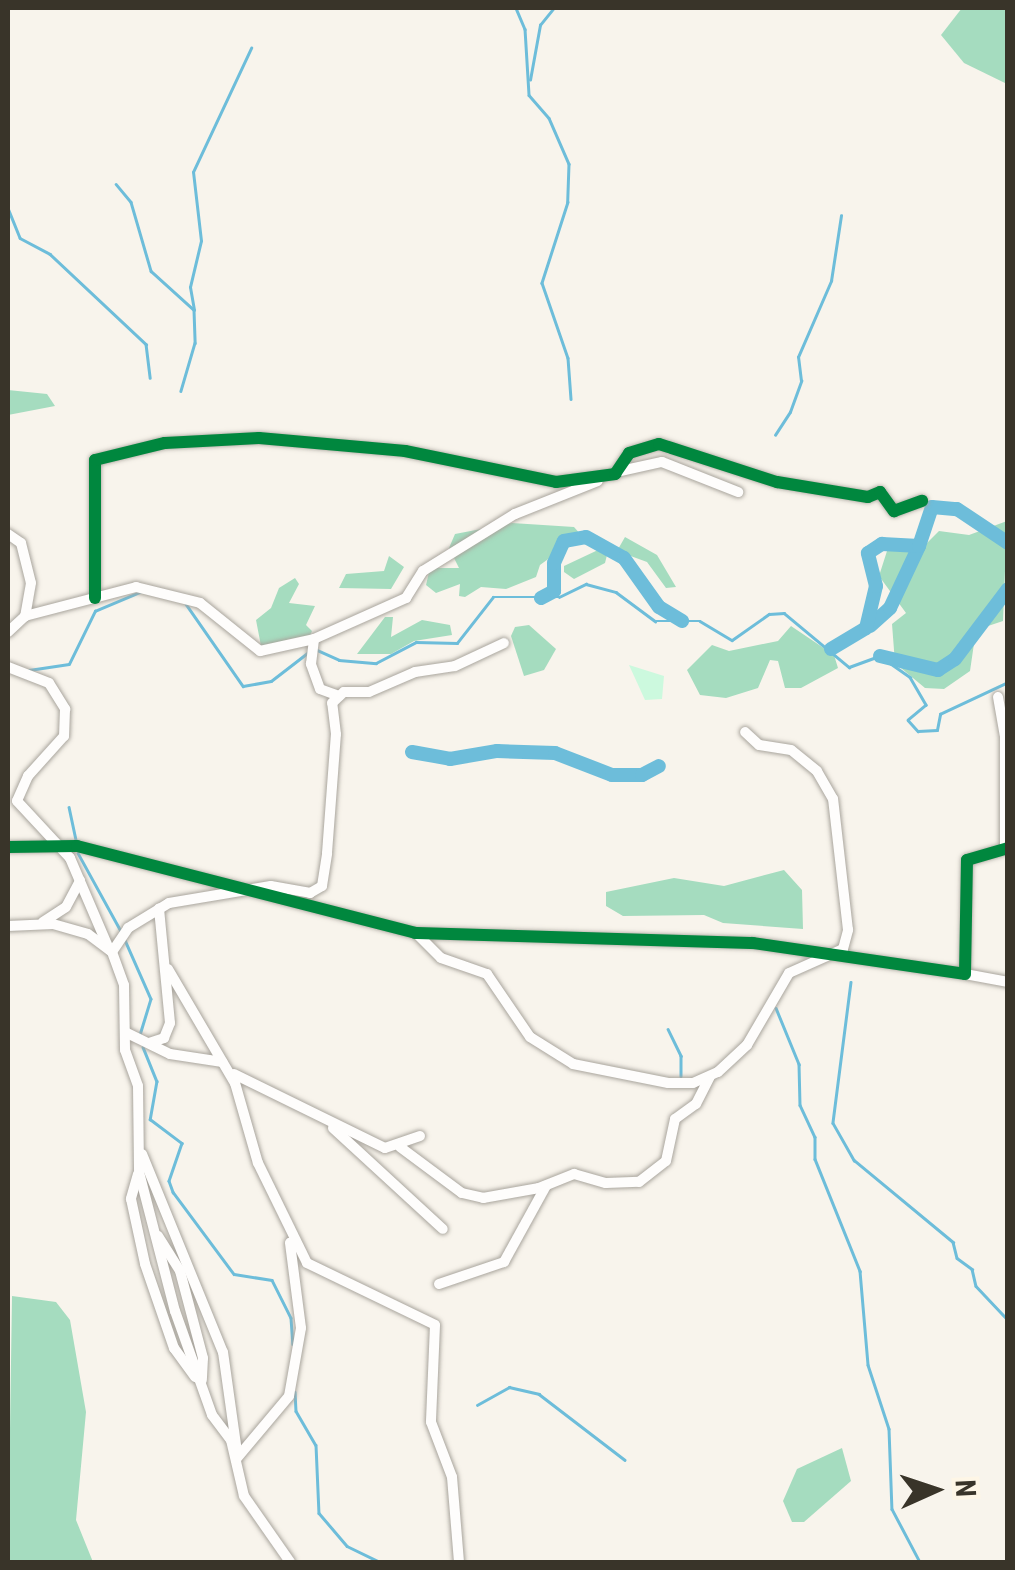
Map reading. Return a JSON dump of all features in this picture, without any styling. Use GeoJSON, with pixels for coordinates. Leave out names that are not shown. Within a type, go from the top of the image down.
{"type":"FeatureCollection","features":[{"type":"Feature","properties":{"kind":"street"},"geometry":{"type":"LineString","coordinates":[[94,598],[92,469],[103,456],[165,443],[259,438],[432,455],[538,481],[616,473],[662,462],[738,492]]}},
{"type":"Feature","properties":{"kind":"street"},"geometry":{"type":"LineString","coordinates":[[25,616],[136,587],[169,590],[212,609],[260,652],[314,639],[406,598],[436,561],[515,514],[616,473],[629,453],[659,444],[776,482],[868,497],[880,492],[894,511],[922,501]]}},
{"type":"Feature","properties":{"kind":"street"},"geometry":{"type":"LineString","coordinates":[[8,534],[21,543],[32,598],[25,616],[8,632]]}},
{"type":"Feature","properties":{"kind":"street"},"geometry":{"type":"LineString","coordinates":[[314,639],[311,664],[320,689],[339,696]]}},
{"type":"Feature","properties":{"kind":"street"},"geometry":{"type":"LineString","coordinates":[[110,950],[128,928],[160,909],[271,886],[310,892],[322,886],[335,765],[332,702],[339,696],[455,666],[504,643]]}},
{"type":"Feature","properties":{"kind":"street"},"geometry":{"type":"LineString","coordinates":[[8,667],[50,682],[65,709],[64,736],[28,776],[16,801],[80,880],[124,985],[125,1032],[138,1086],[139,1172],[151,1225],[202,1386],[237,1458]]}},
{"type":"Feature","properties":{"kind":"street"},"geometry":{"type":"LineString","coordinates":[[965,974],[967,860],[1006,848],[1005,736],[998,696]]}},
{"type":"Feature","properties":{"kind":"street"},"geometry":{"type":"LineString","coordinates":[[745,732],[759,746],[791,750],[817,771],[833,799],[849,902],[838,952]]}},
{"type":"Feature","properties":{"kind":"street"},"geometry":{"type":"LineString","coordinates":[[8,848],[77,846],[242,893],[415,932],[753,943],[838,952],[1008,982]]}},
{"type":"Feature","properties":{"kind":"street"},"geometry":{"type":"LineString","coordinates":[[38,924],[66,907],[80,880]]}},
{"type":"Feature","properties":{"kind":"street"},"geometry":{"type":"LineString","coordinates":[[310,892],[329,915]]}},
{"type":"Feature","properties":{"kind":"street"},"geometry":{"type":"LineString","coordinates":[[148,1043],[164,1038],[170,1023],[160,909]]}},
{"type":"Feature","properties":{"kind":"street"},"geometry":{"type":"LineString","coordinates":[[8,926],[38,924],[88,934],[110,950]]}},
{"type":"Feature","properties":{"kind":"street"},"geometry":{"type":"LineString","coordinates":[[415,932],[441,958],[487,974],[530,1038],[573,1064],[668,1083],[710,1076]]}},
{"type":"Feature","properties":{"kind":"street"},"geometry":{"type":"LineString","coordinates":[[400,1147],[462,1193],[483,1198],[547,1185],[574,1174],[606,1183],[639,1182],[666,1161],[674,1119],[696,1104],[710,1076],[747,1044],[789,972],[838,952]]}},
{"type":"Feature","properties":{"kind":"street"},"geometry":{"type":"LineString","coordinates":[[168,969],[222,1062],[288,1234],[307,1263],[435,1326],[431,1422],[452,1478],[459,1562]]}},
{"type":"Feature","properties":{"kind":"street"},"geometry":{"type":"LineString","coordinates":[[125,1032],[170,1054],[222,1062],[248,1085],[384,1148],[400,1147],[420,1136]]}},
{"type":"Feature","properties":{"kind":"street"},"geometry":{"type":"LineString","coordinates":[[324,1120],[443,1229]]}},
{"type":"Feature","properties":{"kind":"street"},"geometry":{"type":"LineString","coordinates":[[139,1144],[223,1352],[244,1496],[290,1562]]}},
{"type":"Feature","properties":{"kind":"street"},"geometry":{"type":"LineString","coordinates":[[139,1172],[130,1199],[144,1264],[174,1348],[202,1386]]}},
{"type":"Feature","properties":{"kind":"street"},"geometry":{"type":"LineString","coordinates":[[439,1284],[504,1262],[547,1185]]}},
{"type":"Feature","properties":{"kind":"street"},"geometry":{"type":"LineString","coordinates":[[237,1458],[289,1396],[301,1328],[288,1234]]}},
{"type":"Feature","properties":{"kind":"green space"},"geometry":{"type":"Polygon","coordinates":[[[962,8],[1007,8],[1007,84],[964,63],[941,35],[962,8]]]}},
{"type":"Feature","properties":{"kind":"green space"},"geometry":{"type":"Polygon","coordinates":[[[8,390],[47,394],[55,406],[8,415],[8,390]]]}},
{"type":"Feature","properties":{"kind":"green space"},"geometry":{"type":"Polygon","coordinates":[[[1007,521],[1003,621],[976,630],[970,671],[944,689],[925,688],[895,663],[892,624],[906,613],[879,576],[887,551],[899,545],[919,551],[939,531],[969,535],[1007,521]]]}},
{"type":"Feature","properties":{"kind":"green space"},"geometry":{"type":"Polygon","coordinates":[[[512,523],[574,527],[581,535],[540,565],[536,577],[506,589],[481,587],[465,597],[459,596],[460,584],[436,593],[426,585],[430,568],[459,568],[449,548],[455,534],[512,523]]]}},
{"type":"Feature","properties":{"kind":"green space"},"geometry":{"type":"Polygon","coordinates":[[[625,537],[657,555],[676,587],[666,588],[647,562],[617,551],[625,537]]]}},
{"type":"Feature","properties":{"kind":"green space"},"geometry":{"type":"Polygon","coordinates":[[[598,550],[607,555],[605,563],[574,579],[564,572],[564,566],[598,550]]]}},
{"type":"Feature","properties":{"kind":"green space"},"geometry":{"type":"Polygon","coordinates":[[[389,556],[404,567],[391,589],[339,588],[346,574],[384,571],[389,556]]]}},
{"type":"Feature","properties":{"kind":"green space"},"geometry":{"type":"Polygon","coordinates":[[[295,578],[299,584],[289,603],[315,606],[306,625],[312,631],[309,638],[261,646],[256,620],[271,608],[279,588],[295,578]]]}},
{"type":"Feature","properties":{"kind":"green space"},"geometry":{"type":"Polygon","coordinates":[[[385,617],[393,617],[391,637],[422,620],[450,625],[452,635],[414,641],[391,654],[357,654],[385,617]]]}},
{"type":"Feature","properties":{"kind":"green space"},"geometry":{"type":"Polygon","coordinates":[[[529,625],[556,649],[544,670],[524,676],[511,636],[515,627],[529,625]]]}},
{"type":"Feature","properties":{"kind":"green space"},"geometry":{"type":"Polygon","coordinates":[[[791,626],[834,655],[838,668],[801,688],[785,688],[778,661],[770,660],[758,688],[726,698],[700,695],[687,670],[712,645],[729,651],[778,641],[791,626]]]}},
{"type":"Feature","properties":{"kind":"green space"},"geometry":{"type":"Polygon","coordinates":[[[629,665],[664,676],[662,699],[645,700],[629,665]]]}},
{"type":"Feature","properties":{"kind":"green space"},"geometry":{"type":"Polygon","coordinates":[[[784,870],[802,890],[803,929],[723,923],[704,915],[623,916],[606,906],[606,892],[674,878],[724,886],[784,870]]]}},
{"type":"Feature","properties":{"kind":"green space"},"geometry":{"type":"Polygon","coordinates":[[[12,1296],[56,1302],[70,1320],[86,1412],[76,1520],[93,1562],[8,1562],[12,1296]]]}},
{"type":"Feature","properties":{"kind":"green space"},"geometry":{"type":"Polygon","coordinates":[[[842,1448],[851,1481],[804,1522],[792,1522],[783,1501],[797,1469],[842,1448]]]}},
{"type":"Feature","properties":{"kind":"waterway"},"geometry":{"type":"LineString","coordinates":[[516,8],[525,29],[529,95],[549,118],[569,164],[568,202],[542,283],[568,358],[571,399]]}},
{"type":"Feature","properties":{"kind":"waterway"},"geometry":{"type":"LineString","coordinates":[[530,80],[540,25],[554,8]]}},
{"type":"Feature","properties":{"kind":"waterway"},"geometry":{"type":"LineString","coordinates":[[194,310],[190,287],[201,241],[193,172],[251,48]]}},
{"type":"Feature","properties":{"kind":"waterway"},"geometry":{"type":"LineString","coordinates":[[116,184],[131,202],[151,271],[194,310],[195,343],[181,391]]}},
{"type":"Feature","properties":{"kind":"waterway"},"geometry":{"type":"LineString","coordinates":[[8,208],[20,238],[50,254],[146,344],[150,378]]}},
{"type":"Feature","properties":{"kind":"waterway"},"geometry":{"type":"LineString","coordinates":[[775,435],[790,412],[801,381],[798,357],[831,281],[841,216]]}},
{"type":"Feature","properties":{"kind":"waterway"},"geometry":{"type":"LineString","coordinates":[[831,649],[866,628],[876,586],[868,553],[882,544],[919,546],[932,507],[957,509],[1008,543]]}},
{"type":"Feature","properties":{"kind":"waterway"},"geometry":{"type":"LineString","coordinates":[[541,598],[554,591],[554,563],[564,541],[586,537],[624,558],[659,607],[682,621]]}},
{"type":"Feature","properties":{"kind":"waterway"},"geometry":{"type":"LineString","coordinates":[[870,626],[890,608],[919,546]]}},
{"type":"Feature","properties":{"kind":"waterway"},"geometry":{"type":"LineString","coordinates":[[317,650],[339,660],[376,663],[416,642],[457,643],[493,597],[559,597],[586,584],[616,592],[655,621],[700,621],[732,640],[769,614],[784,613],[849,667],[880,656],[910,677],[926,705],[908,720],[918,731],[937,730],[940,714],[1008,682]]}},
{"type":"Feature","properties":{"kind":"waterway"},"geometry":{"type":"LineString","coordinates":[[880,656],[938,670],[955,659],[1008,589]]}},
{"type":"Feature","properties":{"kind":"waterway"},"geometry":{"type":"LineString","coordinates":[[29,670],[69,664],[95,611],[140,592]]}},
{"type":"Feature","properties":{"kind":"waterway"},"geometry":{"type":"LineString","coordinates":[[186,604],[243,686],[271,681],[310,651]]}},
{"type":"Feature","properties":{"kind":"waterway"},"geometry":{"type":"LineString","coordinates":[[412,752],[450,759],[497,751],[555,753],[612,775],[642,775],[659,766]]}},
{"type":"Feature","properties":{"kind":"waterway"},"geometry":{"type":"LineString","coordinates":[[69,807],[76,840]]}},
{"type":"Feature","properties":{"kind":"waterway"},"geometry":{"type":"LineString","coordinates":[[78,853],[122,933]]}},
{"type":"Feature","properties":{"kind":"waterway"},"geometry":{"type":"LineString","coordinates":[[125,940],[151,999],[140,1034]]}},
{"type":"Feature","properties":{"kind":"waterway"},"geometry":{"type":"LineString","coordinates":[[851,982],[833,1123],[854,1160],[953,1242],[957,1258],[972,1269],[976,1286],[1007,1319],[1008,1348]]}},
{"type":"Feature","properties":{"kind":"waterway"},"geometry":{"type":"LineString","coordinates":[[776,1008],[799,1064],[800,1105],[815,1137],[815,1159],[860,1271],[868,1365],[889,1429],[892,1509],[920,1562]]}},
{"type":"Feature","properties":{"kind":"waterway"},"geometry":{"type":"LineString","coordinates":[[668,1029],[681,1056],[681,1076]]}},
{"type":"Feature","properties":{"kind":"waterway"},"geometry":{"type":"LineString","coordinates":[[143,1047],[157,1081],[150,1119],[182,1143],[169,1181],[173,1192],[234,1274],[272,1280],[291,1318],[293,1344]]}},
{"type":"Feature","properties":{"kind":"waterway"},"geometry":{"type":"LineString","coordinates":[[477,1405],[509,1387],[539,1394],[625,1460]]}},
{"type":"Feature","properties":{"kind":"waterway"},"geometry":{"type":"LineString","coordinates":[[295,1392],[296,1411],[316,1445],[319,1513],[347,1546],[380,1562]]}},
{"type":"Feature","properties":{"kind":"cycle path"},"geometry":{"type":"LineString","coordinates":[[95,598],[95,460],[165,443],[259,438],[405,451],[556,482],[615,474],[629,453],[659,444],[777,482],[868,497],[880,492],[894,511],[922,501]]}},
{"type":"Feature","properties":{"kind":"cycle path"},"geometry":{"type":"LineString","coordinates":[[8,847],[77,846],[415,933],[753,943],[965,974],[967,860],[1008,848]]}}]}
